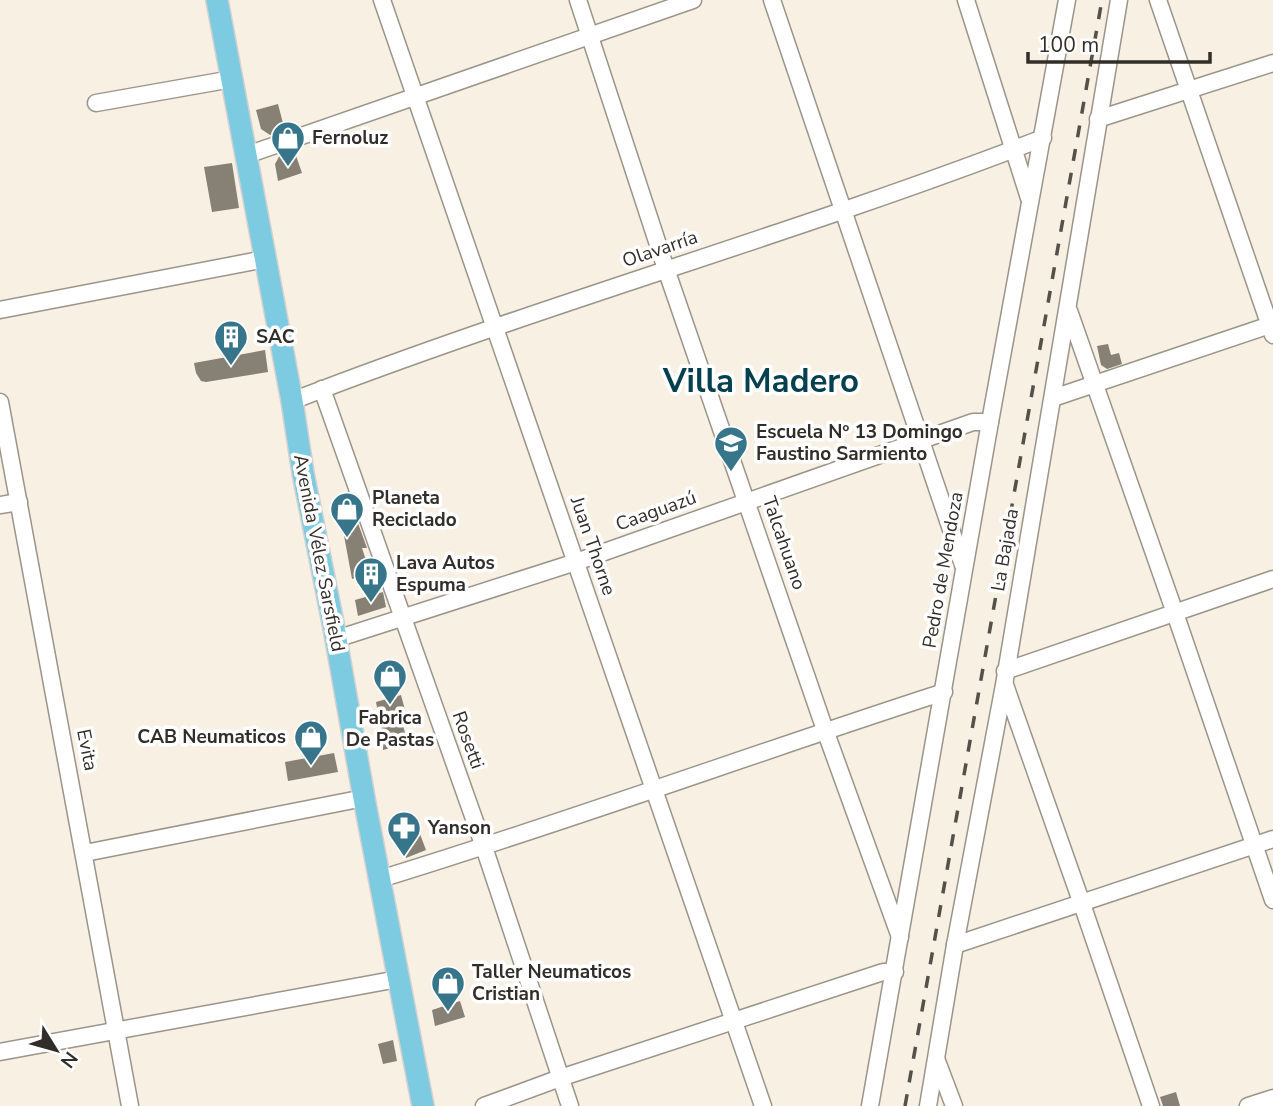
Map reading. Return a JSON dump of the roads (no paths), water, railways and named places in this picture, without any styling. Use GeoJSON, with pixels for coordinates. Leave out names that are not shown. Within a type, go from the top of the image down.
{"type":"FeatureCollection","features":[{"type":"Feature","properties":{"kind":"main road","name":"Avenida Vélez Sarsfield"},"geometry":{"type":"LineString","coordinates":[[217,0],[423,1106]]}},
{"type":"Feature","properties":{"kind":"street","name":"Juan Thorne"},"geometry":{"type":"LineString","coordinates":[[382,0],[763,1106]]}},
{"type":"Feature","properties":{"kind":"street","name":"Talcahuano"},"geometry":{"type":"LineString","coordinates":[[578,0],[666,269],[748,500],[825,730],[901,939]]}},
{"type":"Feature","properties":{"kind":"street"},"geometry":{"type":"LineString","coordinates":[[247,155],[693,0]]}},
{"type":"Feature","properties":{"kind":"street"},"geometry":{"type":"LineString","coordinates":[[772,0],[964,568]]}},
{"type":"Feature","properties":{"kind":"street"},"geometry":{"type":"LineString","coordinates":[[966,0],[1031,202]]}},
{"type":"Feature","properties":{"kind":"street","name":"Pedro de Mendoza"},"geometry":{"type":"LineString","coordinates":[[870,1106],[1067,0]]}},
{"type":"Feature","properties":{"kind":"street","name":"La Bajada"},"geometry":{"type":"LineString","coordinates":[[928,1106],[1005,678],[1119,0]]}},
{"type":"Feature","properties":{"kind":"street"},"geometry":{"type":"LineString","coordinates":[[1053,398],[1095,382],[1272,328],[1158,0]]}},
{"type":"Feature","properties":{"kind":"street"},"geometry":{"type":"LineString","coordinates":[[1098,119],[1273,63]]}},
{"type":"Feature","properties":{"kind":"street"},"geometry":{"type":"LineString","coordinates":[[96,103],[232,79]]}},
{"type":"Feature","properties":{"kind":"street","name":"Olavarría"},"geometry":{"type":"LineString","coordinates":[[292,401],[496,326],[843,210],[1042,138]]}},
{"type":"Feature","properties":{"kind":"street"},"geometry":{"type":"LineString","coordinates":[[0,310],[265,259]]}},
{"type":"Feature","properties":{"kind":"street"},"geometry":{"type":"LineString","coordinates":[[1068,309],[1273,900]]}},
{"type":"Feature","properties":{"kind":"street","name":"Rosetti"},"geometry":{"type":"LineString","coordinates":[[322,389],[484,847],[570,1106]]}},
{"type":"Feature","properties":{"kind":"street","name":"Evita"},"geometry":{"type":"LineString","coordinates":[[0,402],[130,1106]]}},
{"type":"Feature","properties":{"kind":"street","name":"Caaguazú"},"geometry":{"type":"LineString","coordinates":[[336,639],[576,562],[973,422],[990,422]]}},
{"type":"Feature","properties":{"kind":"street"},"geometry":{"type":"LineString","coordinates":[[0,505],[19,502]]}},
{"type":"Feature","properties":{"kind":"street"},"geometry":{"type":"LineString","coordinates":[[1151,1106],[1005,678],[1273,579]]}},
{"type":"Feature","properties":{"kind":"street"},"geometry":{"type":"LineString","coordinates":[[380,879],[484,847],[944,692]]}},
{"type":"Feature","properties":{"kind":"street"},"geometry":{"type":"LineString","coordinates":[[85,853],[364,798]]}},
{"type":"Feature","properties":{"kind":"street"},"geometry":{"type":"LineString","coordinates":[[955,945],[1273,839]]}},
{"type":"Feature","properties":{"kind":"street"},"geometry":{"type":"LineString","coordinates":[[484,1106],[733,1021],[884,972],[895,972]]}},
{"type":"Feature","properties":{"kind":"street"},"geometry":{"type":"LineString","coordinates":[[0,1052],[398,979]]}},
{"type":"Feature","properties":{"kind":"street"},"geometry":{"type":"LineString","coordinates":[[937,1058],[954,1106]]}},
{"type":"Feature","properties":{"kind":"street"},"geometry":{"type":"LineString","coordinates":[[1248,1106],[1273,1098]]}},
{"type":"Feature","properties":{"kind":"railway"},"geometry":{"type":"LineString","coordinates":[[905,1106],[1102,0]]}},
{"type":"Feature","properties":{"kind":"place","name":"Fernoluz"},"geometry":{"type":"Point","coordinates":[288,168]}},
{"type":"Feature","properties":{"kind":"place","name":"SAC"},"geometry":{"type":"Point","coordinates":[231,367]}},
{"type":"Feature","properties":{"kind":"place","name":"Escuela Nº 13 Domingo Faustino Sarmiento"},"geometry":{"type":"Point","coordinates":[731,473]}},
{"type":"Feature","properties":{"kind":"place","name":"Planeta Reciclado"},"geometry":{"type":"Point","coordinates":[347,539]}},
{"type":"Feature","properties":{"kind":"place","name":"Lava Autos Espuma"},"geometry":{"type":"Point","coordinates":[371,604]}},
{"type":"Feature","properties":{"kind":"place","name":"Fabrica De Pastas"},"geometry":{"type":"Point","coordinates":[390,706]}},
{"type":"Feature","properties":{"kind":"place","name":"CAB Neumaticos"},"geometry":{"type":"Point","coordinates":[311,767]}},
{"type":"Feature","properties":{"kind":"place","name":"Yanson"},"geometry":{"type":"Point","coordinates":[404,858]}},
{"type":"Feature","properties":{"kind":"place","name":"Taller Neumaticos Cristian"},"geometry":{"type":"Point","coordinates":[448,1013]}},
{"type":"Feature","properties":{"kind":"district","name":"Villa Madero"},"geometry":{"type":"Point","coordinates":[761,381]}}]}
